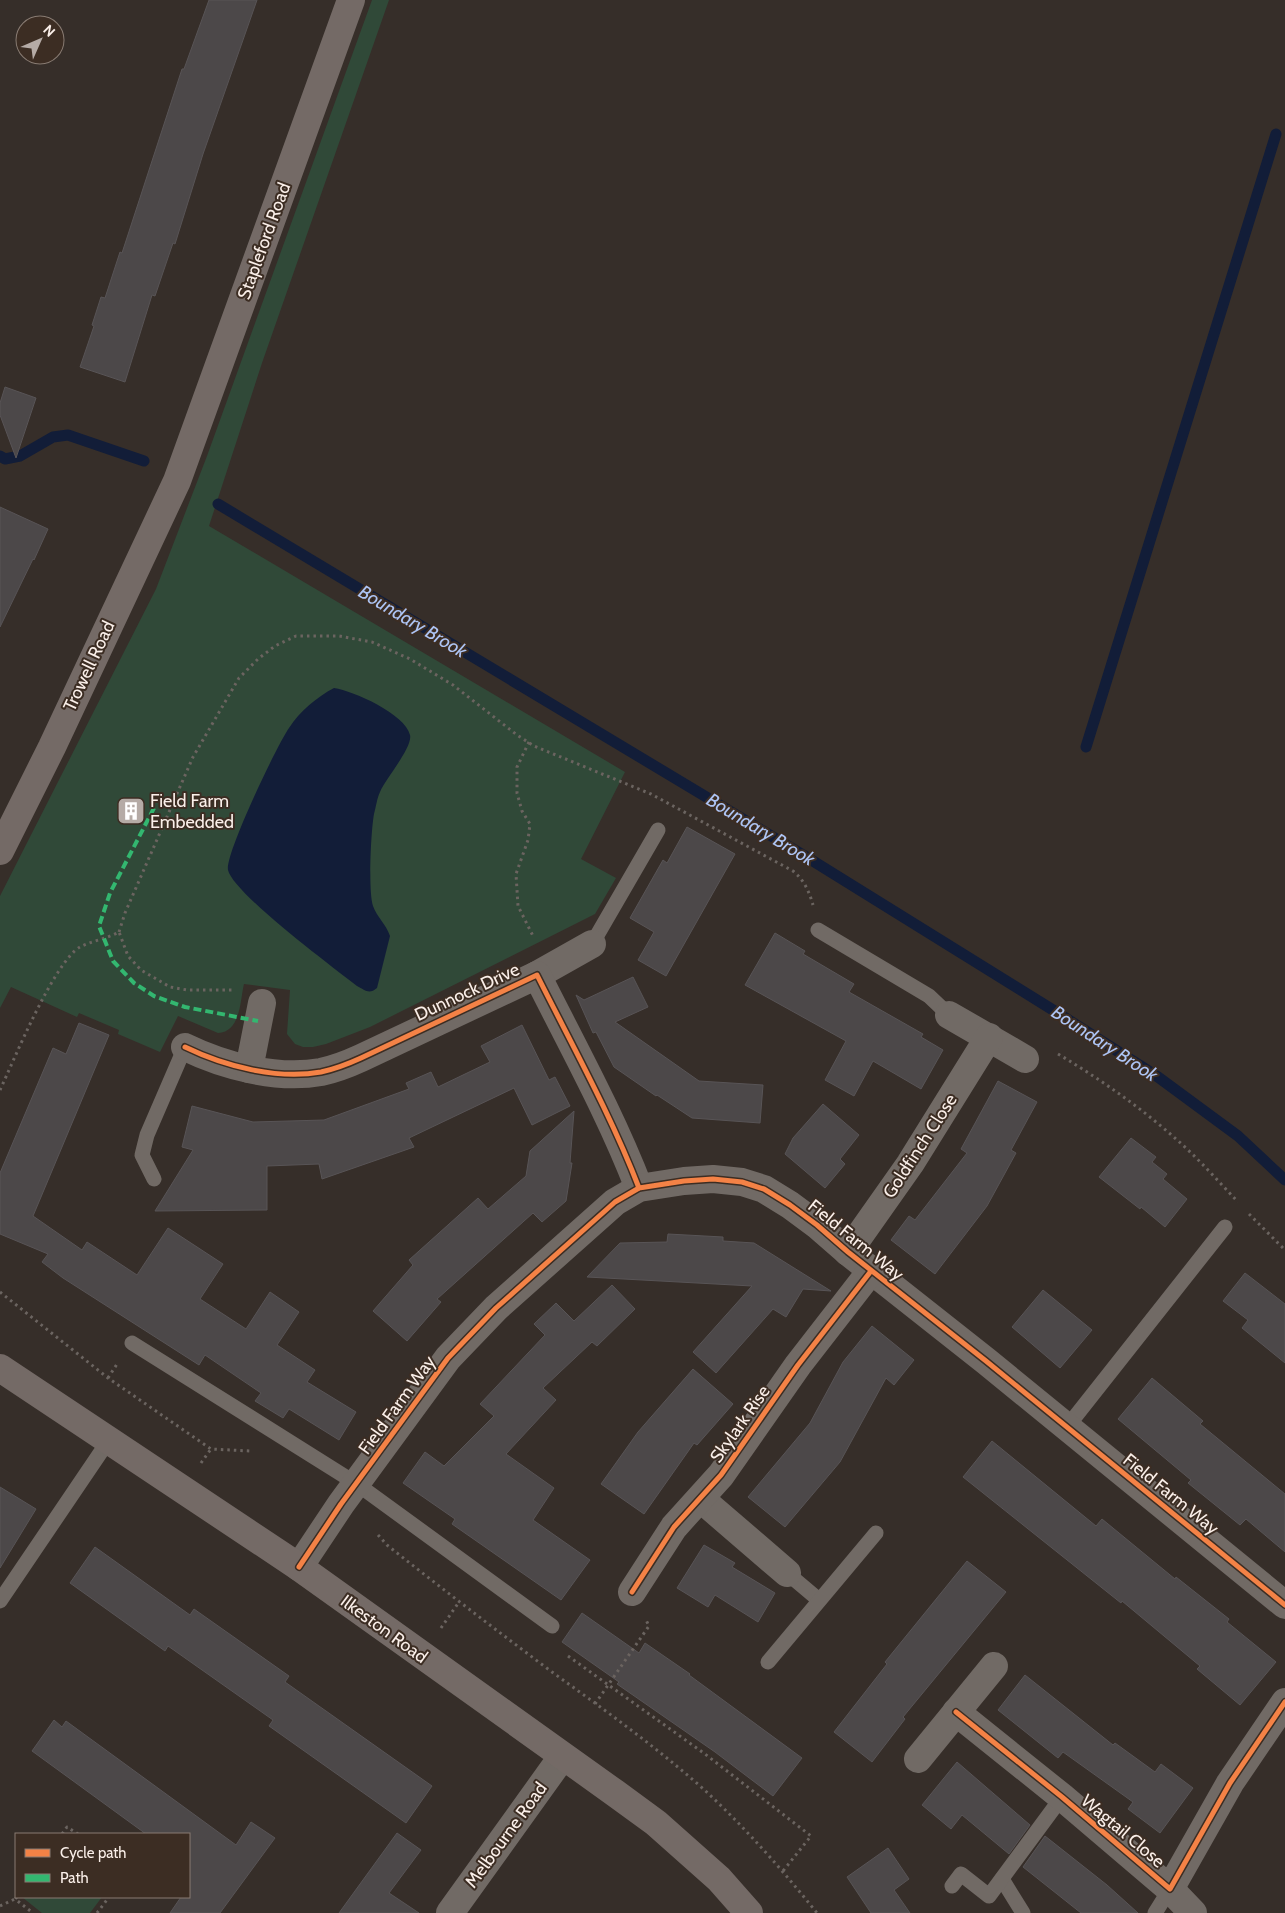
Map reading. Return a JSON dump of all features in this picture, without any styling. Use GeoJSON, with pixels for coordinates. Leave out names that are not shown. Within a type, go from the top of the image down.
{"type":"FeatureCollection","features":[{"type":"Feature","properties":{"kind":"main road","name":"Stapleford Road"},"geometry":{"type":"LineString","coordinates":[[177,481],[351,0]]}},
{"type":"Feature","properties":{"kind":"main road","name":"Trowell Road"},"geometry":{"type":"LineString","coordinates":[[0,851],[52,748],[177,481]]}},
{"type":"Feature","properties":{"kind":"main road","name":"Ilkeston Road"},"geometry":{"type":"LineString","coordinates":[[0,1368],[299,1567],[656,1823],[719,1879],[749,1913]]}},
{"type":"Feature","properties":{"kind":"street","name":"Dunnock Drive"},"geometry":{"type":"LineString","coordinates":[[185,1047],[208,1059],[249,1069],[291,1074],[320,1072],[342,1066],[542,972],[592,944]]}},
{"type":"Feature","properties":{"kind":"street","name":"Dunnock Drive"},"geometry":{"type":"LineString","coordinates":[[542,972],[616,1133],[639,1188]]}},
{"type":"Feature","properties":{"kind":"street"},"geometry":{"type":"LineString","coordinates":[[249,1069],[262,1003]]}},
{"type":"Feature","properties":{"kind":"street"},"geometry":{"type":"LineString","coordinates":[[949,1015],[1025,1059]]}},
{"type":"Feature","properties":{"kind":"street","name":"Goldfinch Close"},"geometry":{"type":"LineString","coordinates":[[848,1252],[910,1164],[988,1038]]}},
{"type":"Feature","properties":{"kind":"street","name":"Field Farm Way"},"geometry":{"type":"LineString","coordinates":[[299,1567],[349,1494],[437,1373],[469,1335],[496,1308],[615,1202],[639,1188],[684,1181],[713,1179],[742,1182],[764,1189],[817,1225],[1285,1605]]}},
{"type":"Feature","properties":{"kind":"street","name":"Skylark Rise"},"geometry":{"type":"LineString","coordinates":[[632,1592],[674,1527],[721,1476],[798,1365],[872,1271]]}},
{"type":"Feature","properties":{"kind":"street"},"geometry":{"type":"LineString","coordinates":[[701,1499],[787,1573]]}},
{"type":"Feature","properties":{"kind":"street"},"geometry":{"type":"LineString","coordinates":[[918,1759],[994,1666]]}},
{"type":"Feature","properties":{"kind":"street","name":"Wagtail Close"},"geometry":{"type":"LineString","coordinates":[[956,1712],[1062,1797],[1170,1889],[1230,1783],[1285,1702]]}},
{"type":"Feature","properties":{"kind":"street","name":"Melbourne Road"},"geometry":{"type":"LineString","coordinates":[[450,1913],[562,1757]]}},
{"type":"Feature","properties":{"kind":"street"},"geometry":{"type":"LineString","coordinates":[[1170,1889],[1194,1913]]}},
{"type":"Feature","properties":{"kind":"lane"},"geometry":{"type":"LineString","coordinates":[[592,944],[658,830]]}},
{"type":"Feature","properties":{"kind":"lane"},"geometry":{"type":"LineString","coordinates":[[818,930],[929,996],[949,1015]]}},
{"type":"Feature","properties":{"kind":"lane"},"geometry":{"type":"LineString","coordinates":[[154,1179],[142,1155],[147,1135],[185,1047]]}},
{"type":"Feature","properties":{"kind":"lane"},"geometry":{"type":"LineString","coordinates":[[1067,1427],[1225,1227]]}},
{"type":"Feature","properties":{"kind":"lane"},"geometry":{"type":"LineString","coordinates":[[132,1343],[349,1494],[552,1626]]}},
{"type":"Feature","properties":{"kind":"lane"},"geometry":{"type":"LineString","coordinates":[[0,1601],[109,1440]]}},
{"type":"Feature","properties":{"kind":"lane"},"geometry":{"type":"LineString","coordinates":[[768,1662],[876,1533]]}},
{"type":"Feature","properties":{"kind":"lane"},"geometry":{"type":"LineString","coordinates":[[787,1573],[819,1600]]}},
{"type":"Feature","properties":{"kind":"lane"},"geometry":{"type":"LineString","coordinates":[[952,1886],[961,1874],[989,1896],[1062,1797]]}},
{"type":"Feature","properties":{"kind":"lane"},"geometry":{"type":"LineString","coordinates":[[1002,1879],[1023,1913]]}},
{"type":"Feature","properties":{"kind":"lane"},"geometry":{"type":"LineString","coordinates":[[1155,1913],[1170,1889]]}},
{"type":"Feature","properties":{"kind":"path"},"geometry":{"type":"LineString","coordinates":[[262,1003],[265,992],[248,988],[196,990],[170,987],[141,970],[128,956],[119,932],[125,913],[192,758],[239,678],[258,659],[275,646],[296,636],[339,636],[372,642],[410,658],[453,686],[529,742],[558,757],[651,794],[793,871],[806,885],[815,911]]}},
{"type":"Feature","properties":{"kind":"path"},"geometry":{"type":"LineString","coordinates":[[529,742],[517,768],[517,794],[522,810],[530,824],[528,840],[516,874],[517,894],[518,906],[542,972]]}},
{"type":"Feature","properties":{"kind":"path"},"geometry":{"type":"LineString","coordinates":[[0,1090],[55,976],[67,959],[79,948],[119,932]]}},
{"type":"Feature","properties":{"kind":"path"},"geometry":{"type":"LineString","coordinates":[[1057,1054],[1082,1068],[1133,1104],[1177,1139],[1242,1206]]}},
{"type":"Feature","properties":{"kind":"path"},"geometry":{"type":"LineString","coordinates":[[1248,1213],[1285,1250]]}},
{"type":"Feature","properties":{"kind":"path"},"geometry":{"type":"LineString","coordinates":[[0,1292],[108,1378],[211,1449],[247,1450],[254,1452]]}},
{"type":"Feature","properties":{"kind":"path"},"geometry":{"type":"LineString","coordinates":[[349,1494],[369,1525],[387,1545],[459,1602],[632,1730],[700,1786],[783,1871],[817,1913]]}},
{"type":"Feature","properties":{"kind":"path"},"geometry":{"type":"LineString","coordinates":[[595,1704],[649,1626],[632,1592]]}},
{"type":"Feature","properties":{"kind":"path"},"geometry":{"type":"LineString","coordinates":[[568,1656],[705,1754],[811,1836],[783,1871]]}},
{"type":"Feature","properties":{"kind":"path"},"geometry":{"type":"LineString","coordinates":[[63,1833],[67,1827],[76,1833]]}},
{"type":"Feature","properties":{"kind":"path"},"geometry":{"type":"LineString","coordinates":[[0,1906],[15,1898],[33,1913]]}},
{"type":"Feature","properties":{"kind":"path"},"geometry":{"type":"LineString","coordinates":[[97,1913],[108,1898]]}},
{"type":"Feature","properties":{"kind":"green space"},"geometry":{"type":"Polygon","coordinates":[[[372,0],[389,0],[262,363],[209,526],[625,772],[581,859],[616,878],[595,914],[370,1027],[313,1047],[303,1047],[295,1044],[287,1034],[290,990],[244,984],[238,1014],[231,1027],[226,1031],[218,1033],[178,1016],[160,1052],[118,1034],[119,1030],[79,1013],[77,1017],[11,987],[0,1008],[0,896],[156,589],[207,456],[372,0]]]}},
{"type":"Feature","properties":{"kind":"green space"},"geometry":{"type":"Polygon","coordinates":[[[23,1898],[101,1898],[90,1913],[42,1913],[23,1898]]]}},
{"type":"Feature","properties":{"kind":"water"},"geometry":{"type":"Polygon","coordinates":[[[334,688],[354,694],[378,705],[399,719],[410,735],[410,740],[403,755],[380,792],[374,814],[371,899],[390,936],[377,988],[369,991],[357,986],[265,912],[234,881],[228,870],[229,860],[243,823],[283,738],[293,722],[304,710],[315,700],[334,688]]]}},
{"type":"Feature","properties":{"kind":"building"},"geometry":{"type":"Polygon","coordinates":[[[209,0],[257,0],[203,154],[175,244],[173,243],[155,296],[152,295],[125,382],[80,367],[94,326],[92,325],[101,297],[105,298],[120,252],[122,253],[182,69],[184,69],[209,0]]]}},
{"type":"Feature","properties":{"kind":"building"},"geometry":{"type":"Polygon","coordinates":[[[5,387],[36,398],[16,458],[0,415],[0,403],[5,387]]]}},
{"type":"Feature","properties":{"kind":"building"},"geometry":{"type":"Polygon","coordinates":[[[0,507],[48,529],[0,627],[0,507]]]}},
{"type":"Feature","properties":{"kind":"building"},"geometry":{"type":"Polygon","coordinates":[[[687,827],[735,854],[666,976],[638,960],[654,932],[630,918],[663,860],[667,863],[687,827]]]}},
{"type":"Feature","properties":{"kind":"building"},"geometry":{"type":"Polygon","coordinates":[[[775,933],[805,951],[803,954],[854,984],[849,992],[923,1034],[921,1037],[943,1050],[921,1089],[873,1061],[854,1096],[825,1080],[846,1041],[745,985],[775,933]]]}},
{"type":"Feature","properties":{"kind":"building"},"geometry":{"type":"Polygon","coordinates":[[[633,977],[648,1007],[615,1022],[699,1081],[763,1085],[760,1123],[692,1118],[614,1067],[596,1032],[593,1033],[576,995],[584,1000],[633,977]]]}},
{"type":"Feature","properties":{"kind":"building"},"geometry":{"type":"Polygon","coordinates":[[[79,1023],[109,1035],[33,1216],[82,1250],[87,1242],[137,1275],[168,1228],[223,1264],[200,1299],[246,1329],[270,1292],[299,1312],[277,1345],[315,1370],[307,1382],[356,1412],[339,1440],[289,1409],[283,1418],[255,1401],[261,1393],[205,1355],[199,1365],[63,1278],[42,1262],[48,1254],[0,1234],[0,1173],[53,1048],[66,1054],[79,1023]]]}},
{"type":"Feature","properties":{"kind":"building"},"geometry":{"type":"Polygon","coordinates":[[[522,1025],[549,1080],[555,1077],[570,1106],[532,1125],[514,1088],[409,1138],[414,1147],[322,1179],[319,1164],[267,1166],[267,1210],[155,1211],[193,1150],[182,1147],[192,1106],[253,1122],[324,1120],[409,1089],[406,1083],[431,1072],[438,1087],[490,1062],[481,1046],[522,1025]]]}},
{"type":"Feature","properties":{"kind":"building"},"geometry":{"type":"Polygon","coordinates":[[[998,1081],[1037,1102],[1011,1150],[1016,1153],[987,1206],[935,1274],[891,1240],[909,1216],[915,1220],[967,1153],[961,1149],[998,1081]]]}},
{"type":"Feature","properties":{"kind":"building"},"geometry":{"type":"Polygon","coordinates":[[[823,1104],[859,1135],[840,1159],[845,1164],[825,1188],[785,1154],[793,1138],[823,1104]]]}},
{"type":"Feature","properties":{"kind":"building"},"geometry":{"type":"Polygon","coordinates":[[[574,1111],[570,1163],[572,1163],[566,1201],[542,1222],[533,1213],[437,1299],[441,1302],[407,1341],[373,1311],[413,1265],[409,1260],[478,1198],[488,1209],[526,1176],[530,1151],[574,1111]]]}},
{"type":"Feature","properties":{"kind":"building"},"geometry":{"type":"Polygon","coordinates":[[[1131,1138],[1156,1157],[1152,1162],[1167,1174],[1163,1179],[1187,1199],[1165,1227],[1099,1177],[1131,1138]]]}},
{"type":"Feature","properties":{"kind":"building"},"geometry":{"type":"Polygon","coordinates":[[[668,1234],[723,1237],[723,1241],[754,1243],[831,1291],[803,1289],[786,1317],[773,1309],[716,1373],[693,1352],[752,1286],[587,1277],[620,1243],[667,1242],[668,1234]]]}},
{"type":"Feature","properties":{"kind":"building"},"geometry":{"type":"Polygon","coordinates":[[[1245,1273],[1285,1304],[1285,1363],[1242,1328],[1248,1320],[1223,1301],[1245,1273]]]}},
{"type":"Feature","properties":{"kind":"building"},"geometry":{"type":"Polygon","coordinates":[[[612,1285],[635,1309],[597,1346],[592,1342],[543,1388],[556,1400],[506,1454],[554,1488],[533,1520],[590,1560],[561,1600],[452,1524],[455,1519],[403,1483],[425,1452],[444,1466],[494,1416],[480,1404],[545,1335],[534,1324],[556,1303],[574,1321],[612,1285]]]}},
{"type":"Feature","properties":{"kind":"building"},"geometry":{"type":"Polygon","coordinates":[[[1043,1290],[1092,1330],[1060,1368],[1012,1327],[1043,1290]]]}},
{"type":"Feature","properties":{"kind":"building"},"geometry":{"type":"Polygon","coordinates":[[[872,1326],[914,1360],[894,1385],[886,1378],[840,1462],[785,1527],[748,1497],[810,1423],[843,1362],[872,1326]]]}},
{"type":"Feature","properties":{"kind":"building"},"geometry":{"type":"Polygon","coordinates":[[[693,1369],[733,1404],[697,1445],[694,1443],[644,1514],[601,1484],[638,1432],[693,1369]]]}},
{"type":"Feature","properties":{"kind":"building"},"geometry":{"type":"Polygon","coordinates":[[[1152,1378],[1203,1421],[1200,1424],[1285,1494],[1285,1552],[1246,1519],[1240,1525],[1188,1483],[1191,1480],[1118,1419],[1152,1378]]]}},
{"type":"Feature","properties":{"kind":"building"},"geometry":{"type":"Polygon","coordinates":[[[992,1441],[1096,1526],[1102,1519],[1175,1579],[1176,1577],[1229,1619],[1227,1622],[1276,1662],[1240,1705],[1197,1669],[1200,1666],[1122,1601],[1121,1603],[963,1477],[992,1441]]]}},
{"type":"Feature","properties":{"kind":"building"},"geometry":{"type":"Polygon","coordinates":[[[0,1487],[36,1509],[0,1568],[0,1487]]]}},
{"type":"Feature","properties":{"kind":"building"},"geometry":{"type":"Polygon","coordinates":[[[704,1545],[735,1563],[732,1567],[775,1593],[758,1622],[715,1595],[708,1607],[677,1588],[704,1545]]]}},
{"type":"Feature","properties":{"kind":"building"},"geometry":{"type":"Polygon","coordinates":[[[95,1547],[190,1615],[194,1609],[289,1676],[285,1682],[432,1786],[406,1823],[269,1726],[273,1720],[168,1646],[165,1651],[70,1583],[95,1547]]]}},
{"type":"Feature","properties":{"kind":"building"},"geometry":{"type":"Polygon","coordinates":[[[967,1561],[1006,1592],[903,1717],[905,1719],[872,1762],[834,1732],[887,1664],[885,1662],[967,1561]]]}},
{"type":"Feature","properties":{"kind":"building"},"geometry":{"type":"Polygon","coordinates":[[[582,1613],[639,1653],[645,1643],[690,1674],[802,1758],[773,1796],[715,1752],[617,1684],[619,1682],[562,1642],[582,1613]]]}},
{"type":"Feature","properties":{"kind":"building"},"geometry":{"type":"Polygon","coordinates":[[[1025,1675],[1113,1745],[1115,1743],[1155,1772],[1161,1764],[1193,1788],[1160,1833],[1128,1809],[1133,1802],[1063,1752],[1058,1758],[998,1710],[1025,1675]]]}},
{"type":"Feature","properties":{"kind":"building"},"geometry":{"type":"Polygon","coordinates":[[[54,1720],[62,1727],[66,1721],[236,1845],[251,1822],[275,1838],[220,1913],[170,1913],[180,1898],[190,1898],[190,1833],[145,1833],[32,1751],[54,1720]]]}},
{"type":"Feature","properties":{"kind":"building"},"geometry":{"type":"Polygon","coordinates":[[[957,1762],[1030,1825],[1009,1854],[962,1815],[951,1829],[922,1805],[957,1762]]]}},
{"type":"Feature","properties":{"kind":"building"},"geometry":{"type":"Polygon","coordinates":[[[397,1833],[421,1850],[389,1893],[419,1913],[339,1913],[397,1833]]]}},
{"type":"Feature","properties":{"kind":"building"},"geometry":{"type":"Polygon","coordinates":[[[1045,1836],[1107,1885],[1138,1913],[1081,1913],[1023,1867],[1045,1836]]]}},
{"type":"Feature","properties":{"kind":"building"},"geometry":{"type":"Polygon","coordinates":[[[888,1848],[909,1879],[894,1890],[910,1913],[871,1913],[847,1877],[888,1848]]]}},
{"type":"Feature","properties":{"kind":"waterway"},"geometry":{"type":"LineString","coordinates":[[1086,747],[1276,134]]}},
{"type":"Feature","properties":{"kind":"waterway","name":"Boundary Brook"},"geometry":{"type":"LineString","coordinates":[[0,456],[5,459],[20,456],[53,437],[68,435],[144,461]]}},
{"type":"Feature","properties":{"kind":"waterway","name":"Boundary Brook"},"geometry":{"type":"LineString","coordinates":[[218,504],[813,861],[1053,1010],[1158,1077],[1238,1136],[1285,1180]]}},
{"type":"Feature","properties":{"kind":"marked path"},"geometry":{"type":"LineString","coordinates":[[154,808],[110,893],[99,926],[113,961],[134,983],[154,996],[185,1007],[258,1021]]}},
{"type":"Feature","properties":{"kind":"cycle path"},"geometry":{"type":"LineString","coordinates":[[185,1047],[217,1060],[251,1070],[287,1074],[321,1072],[356,1060],[537,975],[604,1107],[639,1188]]}},
{"type":"Feature","properties":{"kind":"cycle path"},"geometry":{"type":"LineString","coordinates":[[299,1567],[341,1504],[448,1358],[496,1308],[615,1202],[639,1188],[684,1181],[713,1179],[742,1182],[764,1189],[817,1225],[1285,1605]]}},
{"type":"Feature","properties":{"kind":"cycle path"},"geometry":{"type":"LineString","coordinates":[[632,1592],[674,1527],[721,1475],[798,1365],[871,1271]]}},
{"type":"Feature","properties":{"kind":"cycle path"},"geometry":{"type":"LineString","coordinates":[[956,1712],[1062,1797],[1170,1889],[1230,1783],[1285,1702]]}},
{"type":"Feature","properties":{"kind":"place","name":"Field Farm Embedded"},"geometry":{"type":"Point","coordinates":[131,811]}}]}
